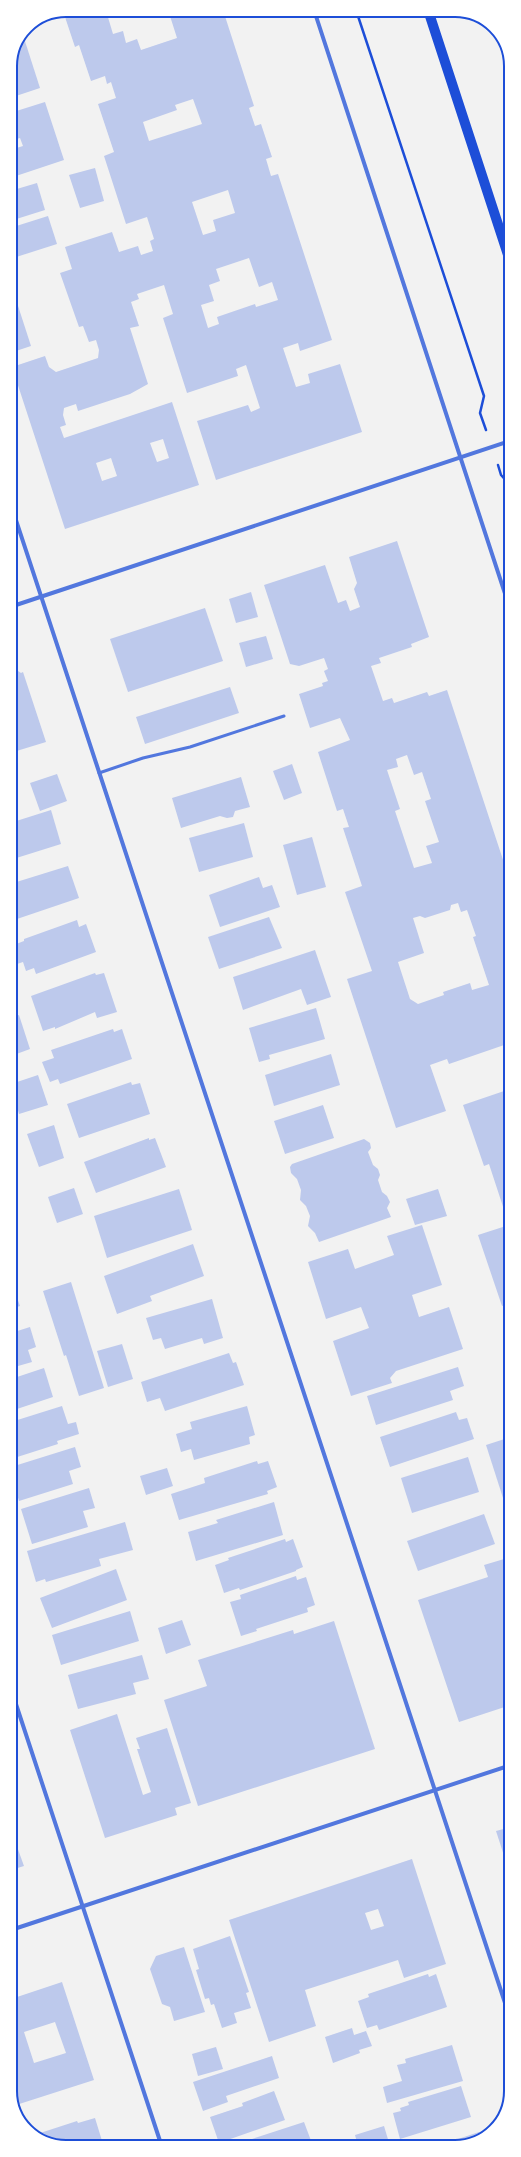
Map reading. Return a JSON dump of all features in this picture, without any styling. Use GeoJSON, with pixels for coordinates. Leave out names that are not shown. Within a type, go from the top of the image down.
{"type":"FeatureCollection","features":[{"type":"Feature","properties":{"kind":"main road"},"geometry":{"type":"LineString","coordinates":[[430,17],[504,243]]}},
{"type":"Feature","properties":{"kind":"street"},"geometry":{"type":"LineString","coordinates":[[316,17],[504,591]]}},
{"type":"Feature","properties":{"kind":"street"},"geometry":{"type":"LineString","coordinates":[[17,605],[504,442]]}},
{"type":"Feature","properties":{"kind":"street"},"geometry":{"type":"LineString","coordinates":[[17,523],[504,2000]]}},
{"type":"Feature","properties":{"kind":"street"},"geometry":{"type":"LineString","coordinates":[[17,1707],[160,2140]]}},
{"type":"Feature","properties":{"kind":"street"},"geometry":{"type":"LineString","coordinates":[[17,1928],[504,1767]]}},
{"type":"Feature","properties":{"kind":"lane"},"geometry":{"type":"LineString","coordinates":[[100,772],[143,758],[190,747],[284,716]]}},
{"type":"Feature","properties":{"kind":"path"},"geometry":{"type":"LineString","coordinates":[[358,17],[484,396],[480,413]]}},
{"type":"Feature","properties":{"kind":"path"},"geometry":{"type":"LineString","coordinates":[[501,475],[504,478]]}},
{"type":"Feature","properties":{"kind":"building"},"geometry":{"type":"Polygon","coordinates":[[[65,17],[108,17],[113,34],[123,31],[126,43],[137,39],[141,50],[177,38],[170,17],[225,17],[254,106],[249,108],[255,126],[261,124],[272,157],[266,159],[271,176],[278,174],[332,340],[300,351],[298,343],[283,348],[296,387],[310,383],[308,374],[340,364],[362,432],[216,480],[197,421],[248,405],[251,412],[260,408],[246,365],[236,369],[238,376],[187,393],[163,318],[173,314],[164,285],[137,294],[139,299],[131,302],[139,326],[130,328],[148,384],[130,394],[78,411],[76,404],[64,408],[63,415],[66,425],[60,427],[64,438],[172,402],[199,485],[65,529],[17,382],[17,365],[45,356],[49,367],[56,372],[98,358],[99,350],[96,340],[89,342],[83,326],[79,327],[60,273],[72,269],[65,247],[112,232],[119,252],[138,246],[141,255],[153,251],[150,241],[154,239],[147,217],[126,224],[104,156],[114,152],[98,104],[116,98],[111,82],[107,84],[105,76],[91,81],[79,45],[75,47],[65,17]],[[193,99],[175,105],[177,110],[143,122],[149,141],[202,124],[193,99]],[[228,190],[192,202],[203,235],[216,231],[213,220],[235,213],[228,190]],[[249,258],[216,269],[220,281],[209,285],[214,301],[201,305],[208,328],[219,324],[217,317],[255,304],[256,307],[278,300],[272,282],[259,287],[249,258]],[[163,439],[150,443],[157,462],[169,458],[163,439]],[[111,458],[96,463],[102,481],[117,476],[111,458]]]}},
{"type":"Feature","properties":{"kind":"building"},"geometry":{"type":"Polygon","coordinates":[[[25,40],[40,88],[17,96],[18,56],[25,40]]]}},
{"type":"Feature","properties":{"kind":"building"},"geometry":{"type":"Polygon","coordinates":[[[45,102],[64,160],[17,176],[17,148],[23,146],[20,138],[17,139],[17,111],[45,102]]]}},
{"type":"Feature","properties":{"kind":"building"},"geometry":{"type":"Polygon","coordinates":[[[95,168],[104,201],[80,208],[69,175],[95,168]]]}},
{"type":"Feature","properties":{"kind":"building"},"geometry":{"type":"Polygon","coordinates":[[[37,183],[45,210],[17,219],[17,189],[37,183]]]}},
{"type":"Feature","properties":{"kind":"building"},"geometry":{"type":"Polygon","coordinates":[[[48,216],[57,244],[17,257],[17,226],[48,216]]]}},
{"type":"Feature","properties":{"kind":"building"},"geometry":{"type":"Polygon","coordinates":[[[17,303],[31,346],[17,351],[17,303]]]}},
{"type":"Feature","properties":{"kind":"building"},"geometry":{"type":"Polygon","coordinates":[[[397,541],[429,637],[411,644],[412,647],[379,658],[381,663],[371,666],[383,701],[392,698],[394,703],[427,692],[429,696],[447,690],[504,863],[504,1045],[449,1064],[447,1059],[430,1065],[446,1111],[396,1128],[347,979],[372,971],[345,892],[362,886],[343,828],[349,827],[343,809],[337,811],[318,752],[350,740],[340,718],[310,728],[299,694],[323,686],[322,683],[328,681],[324,671],[328,669],[324,658],[299,666],[290,664],[264,585],[325,565],[338,603],[346,600],[350,611],[360,607],[354,589],[357,583],[349,557],[397,541]],[[407,755],[396,759],[398,767],[387,770],[400,809],[395,811],[414,868],[432,863],[426,846],[439,842],[425,801],[431,799],[422,772],[414,775],[407,755]],[[458,903],[451,905],[450,910],[425,918],[420,916],[413,918],[424,953],[398,962],[410,999],[418,1004],[444,995],[443,992],[470,983],[472,990],[489,985],[473,937],[476,936],[467,910],[461,912],[458,903]]]}},
{"type":"Feature","properties":{"kind":"building"},"geometry":{"type":"Polygon","coordinates":[[[251,592],[258,617],[236,623],[229,599],[251,592]]]}},
{"type":"Feature","properties":{"kind":"building"},"geometry":{"type":"Polygon","coordinates":[[[205,608],[223,661],[128,692],[110,639],[205,608]]]}},
{"type":"Feature","properties":{"kind":"building"},"geometry":{"type":"Polygon","coordinates":[[[266,636],[273,659],[246,667],[239,643],[266,636]]]}},
{"type":"Feature","properties":{"kind":"building"},"geometry":{"type":"Polygon","coordinates":[[[17,670],[21,673],[23,672],[46,742],[17,751],[17,670]]]}},
{"type":"Feature","properties":{"kind":"building"},"geometry":{"type":"Polygon","coordinates":[[[230,687],[239,713],[145,744],[136,717],[230,687]]]}},
{"type":"Feature","properties":{"kind":"building"},"geometry":{"type":"Polygon","coordinates":[[[292,764],[302,793],[284,800],[273,771],[292,764]]]}},
{"type":"Feature","properties":{"kind":"building"},"geometry":{"type":"Polygon","coordinates":[[[57,774],[67,801],[40,811],[30,783],[57,774]]]}},
{"type":"Feature","properties":{"kind":"building"},"geometry":{"type":"Polygon","coordinates":[[[241,777],[250,807],[235,811],[233,817],[227,818],[220,816],[181,828],[172,798],[241,777]]]}},
{"type":"Feature","properties":{"kind":"building"},"geometry":{"type":"Polygon","coordinates":[[[51,810],[61,844],[17,858],[17,821],[51,810]]]}},
{"type":"Feature","properties":{"kind":"building"},"geometry":{"type":"Polygon","coordinates":[[[244,823],[253,857],[199,872],[189,838],[244,823]]]}},
{"type":"Feature","properties":{"kind":"building"},"geometry":{"type":"Polygon","coordinates":[[[312,837],[326,887],[297,895],[283,845],[312,837]]]}},
{"type":"Feature","properties":{"kind":"building"},"geometry":{"type":"Polygon","coordinates":[[[68,866],[79,898],[17,919],[17,882],[68,866]]]}},
{"type":"Feature","properties":{"kind":"building"},"geometry":{"type":"Polygon","coordinates":[[[259,877],[263,888],[272,885],[280,907],[220,927],[209,895],[259,877]]]}},
{"type":"Feature","properties":{"kind":"building"},"geometry":{"type":"Polygon","coordinates":[[[269,917],[282,948],[219,969],[208,937],[269,917]]]}},
{"type":"Feature","properties":{"kind":"building"},"geometry":{"type":"Polygon","coordinates":[[[77,920],[79,927],[86,924],[96,952],[36,974],[34,968],[26,971],[23,962],[17,964],[17,944],[24,941],[24,939],[77,920]]]}},
{"type":"Feature","properties":{"kind":"building"},"geometry":{"type":"Polygon","coordinates":[[[315,950],[331,997],[307,1005],[301,989],[243,1010],[233,977],[315,950]]]}},
{"type":"Feature","properties":{"kind":"building"},"geometry":{"type":"Polygon","coordinates":[[[95,973],[96,975],[104,973],[117,1012],[97,1018],[95,1012],[55,1029],[55,1027],[43,1031],[31,996],[95,973]]]}},
{"type":"Feature","properties":{"kind":"building"},"geometry":{"type":"Polygon","coordinates":[[[316,1008],[325,1039],[269,1055],[270,1059],[259,1062],[249,1028],[316,1008]]]}},
{"type":"Feature","properties":{"kind":"building"},"geometry":{"type":"Polygon","coordinates":[[[19,1015],[30,1049],[17,1054],[17,1016],[19,1015]]]}},
{"type":"Feature","properties":{"kind":"building"},"geometry":{"type":"Polygon","coordinates":[[[113,1029],[114,1032],[122,1029],[132,1059],[60,1084],[58,1079],[50,1082],[42,1062],[54,1058],[51,1050],[113,1029]]]}},
{"type":"Feature","properties":{"kind":"building"},"geometry":{"type":"Polygon","coordinates":[[[331,1054],[340,1085],[274,1106],[265,1075],[331,1054]]]}},
{"type":"Feature","properties":{"kind":"building"},"geometry":{"type":"Polygon","coordinates":[[[38,1075],[48,1105],[19,1114],[17,1106],[17,1082],[38,1075]]]}},
{"type":"Feature","properties":{"kind":"building"},"geometry":{"type":"Polygon","coordinates":[[[131,1082],[132,1085],[140,1083],[150,1114],[79,1138],[67,1104],[131,1082]]]}},
{"type":"Feature","properties":{"kind":"building"},"geometry":{"type":"Polygon","coordinates":[[[504,1091],[504,1210],[489,1164],[484,1166],[463,1105],[504,1091]]]}},
{"type":"Feature","properties":{"kind":"building"},"geometry":{"type":"Polygon","coordinates":[[[323,1105],[334,1138],[285,1154],[274,1121],[323,1105]]]}},
{"type":"Feature","properties":{"kind":"building"},"geometry":{"type":"Polygon","coordinates":[[[54,1125],[64,1158],[39,1167],[27,1134],[54,1125]]]}},
{"type":"Feature","properties":{"kind":"building"},"geometry":{"type":"Polygon","coordinates":[[[149,1138],[149,1140],[155,1138],[166,1167],[96,1193],[84,1162],[149,1138]]]}},
{"type":"Feature","properties":{"kind":"building"},"geometry":{"type":"Polygon","coordinates":[[[364,1139],[370,1143],[371,1148],[368,1152],[373,1165],[378,1169],[380,1175],[378,1180],[382,1192],[387,1196],[390,1202],[387,1208],[391,1217],[319,1242],[315,1233],[308,1226],[310,1216],[306,1206],[300,1200],[301,1190],[297,1179],[291,1173],[290,1167],[292,1164],[364,1139]]]}},
{"type":"Feature","properties":{"kind":"building"},"geometry":{"type":"Polygon","coordinates":[[[74,1188],[83,1214],[57,1223],[48,1197],[74,1188]]]}},
{"type":"Feature","properties":{"kind":"building"},"geometry":{"type":"Polygon","coordinates":[[[179,1189],[192,1230],[107,1258],[94,1216],[179,1189]]]}},
{"type":"Feature","properties":{"kind":"building"},"geometry":{"type":"Polygon","coordinates":[[[438,1189],[447,1216],[415,1225],[406,1199],[438,1189]]]}},
{"type":"Feature","properties":{"kind":"building"},"geometry":{"type":"Polygon","coordinates":[[[422,1225],[442,1285],[412,1295],[419,1317],[449,1307],[463,1349],[396,1371],[390,1378],[392,1383],[351,1396],[333,1341],[369,1328],[361,1307],[326,1319],[308,1262],[348,1249],[355,1269],[394,1255],[387,1236],[422,1225]]]}},
{"type":"Feature","properties":{"kind":"building"},"geometry":{"type":"Polygon","coordinates":[[[504,1227],[504,1305],[502,1306],[478,1235],[504,1227]]]}},
{"type":"Feature","properties":{"kind":"building"},"geometry":{"type":"Polygon","coordinates":[[[193,1244],[204,1276],[150,1296],[152,1301],[117,1314],[104,1276],[193,1244]]]}},
{"type":"Feature","properties":{"kind":"building"},"geometry":{"type":"Polygon","coordinates":[[[71,1282],[104,1388],[79,1396],[66,1355],[64,1356],[43,1291],[71,1282]]]}},
{"type":"Feature","properties":{"kind":"building"},"geometry":{"type":"Polygon","coordinates":[[[17,1298],[20,1306],[17,1307],[17,1298]]]}},
{"type":"Feature","properties":{"kind":"building"},"geometry":{"type":"Polygon","coordinates":[[[212,1299],[223,1338],[204,1344],[202,1338],[165,1349],[161,1338],[153,1340],[146,1318],[212,1299]]]}},
{"type":"Feature","properties":{"kind":"building"},"geometry":{"type":"Polygon","coordinates":[[[30,1327],[36,1347],[28,1350],[32,1362],[17,1366],[17,1331],[30,1327]]]}},
{"type":"Feature","properties":{"kind":"building"},"geometry":{"type":"Polygon","coordinates":[[[122,1344],[133,1379],[108,1387],[97,1351],[122,1344]]]}},
{"type":"Feature","properties":{"kind":"building"},"geometry":{"type":"Polygon","coordinates":[[[229,1353],[233,1363],[236,1362],[244,1385],[165,1411],[160,1398],[147,1402],[141,1382],[229,1353]]]}},
{"type":"Feature","properties":{"kind":"building"},"geometry":{"type":"Polygon","coordinates":[[[458,1367],[464,1386],[450,1391],[453,1400],[376,1425],[367,1396],[458,1367]]]}},
{"type":"Feature","properties":{"kind":"building"},"geometry":{"type":"Polygon","coordinates":[[[44,1368],[53,1397],[17,1409],[17,1377],[44,1368]]]}},
{"type":"Feature","properties":{"kind":"building"},"geometry":{"type":"Polygon","coordinates":[[[62,1406],[68,1424],[76,1422],[79,1434],[57,1441],[58,1444],[17,1457],[17,1420],[62,1406]]]}},
{"type":"Feature","properties":{"kind":"building"},"geometry":{"type":"Polygon","coordinates":[[[247,1406],[255,1435],[249,1437],[250,1444],[194,1460],[191,1449],[181,1452],[176,1434],[192,1429],[190,1422],[247,1406]]]}},
{"type":"Feature","properties":{"kind":"building"},"geometry":{"type":"Polygon","coordinates":[[[456,1412],[459,1420],[467,1418],[474,1439],[390,1467],[380,1437],[456,1412]]]}},
{"type":"Feature","properties":{"kind":"building"},"geometry":{"type":"Polygon","coordinates":[[[504,1439],[504,1498],[503,1498],[486,1445],[504,1439]]]}},
{"type":"Feature","properties":{"kind":"building"},"geometry":{"type":"Polygon","coordinates":[[[75,1447],[81,1467],[69,1471],[73,1484],[19,1501],[17,1494],[17,1465],[75,1447]]]}},
{"type":"Feature","properties":{"kind":"building"},"geometry":{"type":"Polygon","coordinates":[[[468,1457],[479,1492],[412,1513],[401,1478],[468,1457]]]}},
{"type":"Feature","properties":{"kind":"building"},"geometry":{"type":"Polygon","coordinates":[[[257,1461],[258,1464],[268,1461],[277,1487],[267,1491],[268,1494],[179,1520],[171,1494],[205,1483],[204,1478],[257,1461]]]}},
{"type":"Feature","properties":{"kind":"building"},"geometry":{"type":"Polygon","coordinates":[[[167,1468],[173,1486],[146,1495],[140,1476],[167,1468]]]}},
{"type":"Feature","properties":{"kind":"building"},"geometry":{"type":"Polygon","coordinates":[[[89,1488],[95,1508],[83,1511],[88,1527],[32,1544],[21,1509],[89,1488]]]}},
{"type":"Feature","properties":{"kind":"building"},"geometry":{"type":"Polygon","coordinates":[[[274,1502],[283,1535],[196,1561],[188,1532],[218,1523],[216,1520],[274,1502]]]}},
{"type":"Feature","properties":{"kind":"building"},"geometry":{"type":"Polygon","coordinates":[[[484,1514],[495,1544],[418,1571],[407,1541],[484,1514]]]}},
{"type":"Feature","properties":{"kind":"building"},"geometry":{"type":"Polygon","coordinates":[[[125,1522],[133,1550],[99,1559],[101,1566],[46,1582],[45,1579],[36,1582],[27,1551],[125,1522]]]}},
{"type":"Feature","properties":{"kind":"building"},"geometry":{"type":"Polygon","coordinates":[[[285,1539],[286,1542],[293,1539],[303,1567],[296,1571],[240,1590],[239,1588],[224,1593],[215,1565],[229,1560],[228,1558],[285,1539]]]}},
{"type":"Feature","properties":{"kind":"building"},"geometry":{"type":"Polygon","coordinates":[[[504,1559],[504,1707],[459,1722],[418,1600],[488,1577],[484,1565],[504,1559]]]}},
{"type":"Feature","properties":{"kind":"building"},"geometry":{"type":"Polygon","coordinates":[[[116,1569],[127,1600],[52,1628],[40,1598],[116,1569]]]}},
{"type":"Feature","properties":{"kind":"building"},"geometry":{"type":"Polygon","coordinates":[[[296,1576],[297,1580],[306,1577],[315,1605],[307,1608],[308,1612],[256,1629],[257,1631],[241,1636],[230,1602],[241,1599],[240,1595],[296,1576]]]}},
{"type":"Feature","properties":{"kind":"building"},"geometry":{"type":"Polygon","coordinates":[[[130,1611],[139,1641],[61,1665],[52,1635],[130,1611]]]}},
{"type":"Feature","properties":{"kind":"building"},"geometry":{"type":"Polygon","coordinates":[[[182,1620],[191,1645],[166,1654],[158,1628],[182,1620]]]}},
{"type":"Feature","properties":{"kind":"building"},"geometry":{"type":"Polygon","coordinates":[[[334,1621],[375,1749],[198,1806],[164,1700],[207,1686],[198,1660],[293,1630],[294,1634],[334,1621]]]}},
{"type":"Feature","properties":{"kind":"building"},"geometry":{"type":"Polygon","coordinates":[[[142,1655],[149,1679],[133,1683],[136,1694],[78,1709],[68,1675],[142,1655]]]}},
{"type":"Feature","properties":{"kind":"building"},"geometry":{"type":"Polygon","coordinates":[[[117,1714],[143,1795],[151,1792],[137,1749],[140,1749],[136,1738],[167,1728],[191,1803],[175,1808],[177,1815],[105,1838],[70,1730],[117,1714]]]}},
{"type":"Feature","properties":{"kind":"building"},"geometry":{"type":"Polygon","coordinates":[[[504,1829],[504,1856],[496,1831],[504,1829]]]}},
{"type":"Feature","properties":{"kind":"building"},"geometry":{"type":"Polygon","coordinates":[[[17,1847],[24,1866],[17,1868],[17,1847]]]}},
{"type":"Feature","properties":{"kind":"building"},"geometry":{"type":"Polygon","coordinates":[[[412,1859],[446,1964],[404,1978],[398,1960],[305,1990],[316,2026],[269,2042],[229,1920],[412,1859]],[[378,1909],[365,1913],[371,1930],[384,1926],[378,1909]]]}},
{"type":"Feature","properties":{"kind":"building"},"geometry":{"type":"Polygon","coordinates":[[[230,1936],[249,1992],[246,1993],[251,2008],[234,2013],[237,2023],[222,2028],[214,2004],[211,2005],[209,1998],[205,1999],[196,1970],[199,1969],[193,1949],[230,1936]]]}},
{"type":"Feature","properties":{"kind":"building"},"geometry":{"type":"Polygon","coordinates":[[[184,1947],[205,2012],[174,2021],[170,2007],[162,2004],[150,1969],[156,1956],[184,1947]]]}},
{"type":"Feature","properties":{"kind":"building"},"geometry":{"type":"Polygon","coordinates":[[[428,1974],[429,1977],[436,1974],[447,2007],[379,2030],[377,2025],[367,2028],[358,2001],[369,1997],[368,1994],[428,1974]]]}},
{"type":"Feature","properties":{"kind":"building"},"geometry":{"type":"Polygon","coordinates":[[[62,1982],[94,2080],[19,2104],[17,2091],[17,1997],[62,1982]],[[55,2022],[24,2032],[34,2063],[66,2053],[55,2022]]]}},
{"type":"Feature","properties":{"kind":"building"},"geometry":{"type":"Polygon","coordinates":[[[352,2028],[354,2035],[366,2031],[372,2046],[359,2050],[360,2053],[333,2063],[325,2037],[352,2028]]]}},
{"type":"Feature","properties":{"kind":"building"},"geometry":{"type":"Polygon","coordinates":[[[452,2045],[463,2081],[387,2103],[383,2087],[402,2081],[397,2065],[406,2063],[405,2059],[452,2045]]]}},
{"type":"Feature","properties":{"kind":"building"},"geometry":{"type":"Polygon","coordinates":[[[216,2047],[223,2069],[198,2076],[192,2054],[216,2047]]]}},
{"type":"Feature","properties":{"kind":"building"},"geometry":{"type":"Polygon","coordinates":[[[272,2056],[279,2078],[226,2096],[228,2102],[203,2111],[193,2082],[272,2056]]]}},
{"type":"Feature","properties":{"kind":"building"},"geometry":{"type":"Polygon","coordinates":[[[461,2086],[471,2117],[400,2139],[393,2113],[401,2111],[400,2108],[409,2105],[408,2102],[461,2086]]]}},
{"type":"Feature","properties":{"kind":"building"},"geometry":{"type":"Polygon","coordinates":[[[274,2091],[285,2120],[228,2140],[218,2140],[210,2117],[243,2106],[242,2103],[274,2091]]]}},
{"type":"Feature","properties":{"kind":"building"},"geometry":{"type":"Polygon","coordinates":[[[95,2118],[102,2140],[63,2140],[41,2133],[77,2121],[78,2123],[95,2118]]]}},
{"type":"Feature","properties":{"kind":"building"},"geometry":{"type":"Polygon","coordinates":[[[304,2122],[311,2140],[252,2140],[304,2122]]]}},
{"type":"Feature","properties":{"kind":"building"},"geometry":{"type":"Polygon","coordinates":[[[384,2126],[388,2140],[356,2140],[355,2135],[384,2126]]]}},
{"type":"Feature","properties":{"kind":"building"},"geometry":{"type":"Polygon","coordinates":[[[479,2132],[479,2133],[474,2136],[465,2139],[455,2140],[479,2132]]]}}]}
